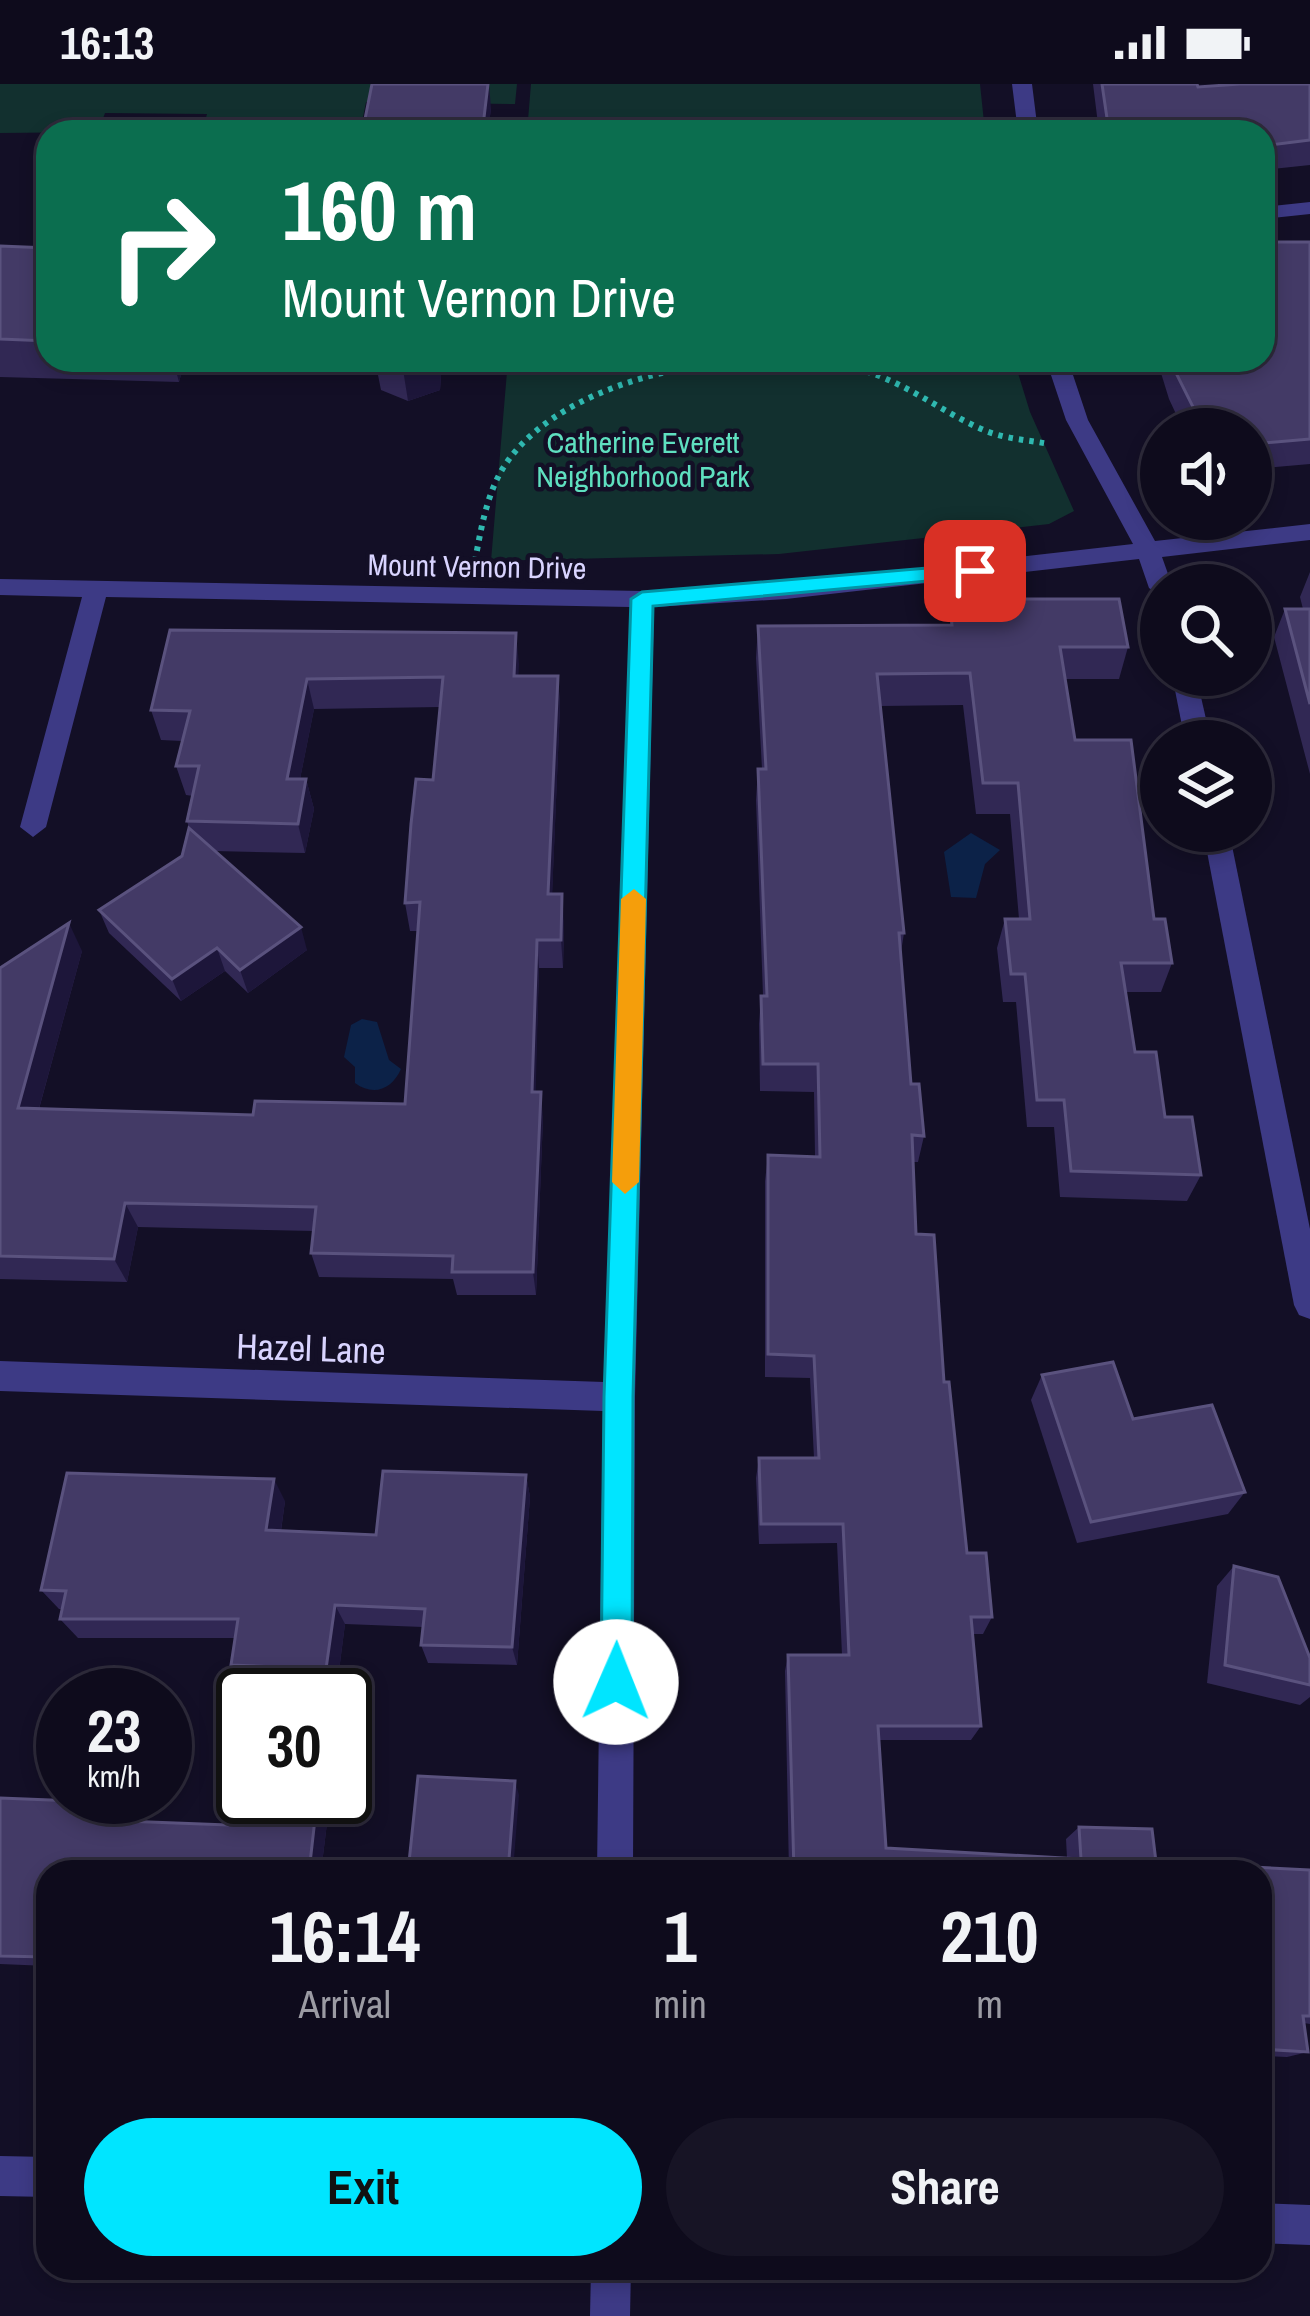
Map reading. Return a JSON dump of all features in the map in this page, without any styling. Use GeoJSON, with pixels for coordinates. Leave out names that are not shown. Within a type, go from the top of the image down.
{"type":"FeatureCollection","features":[{"type":"Feature","properties":{"kind":"street"},"geometry":{"type":"LineString","coordinates":[[1022,84],[1026,120]]}},
{"type":"Feature","properties":{"kind":"street"},"geometry":{"type":"LineString","coordinates":[[1275,212],[1310,208]]}},
{"type":"Feature","properties":{"kind":"street"},"geometry":{"type":"LineString","coordinates":[[1059,372],[1089,452],[1154,564]]}},
{"type":"Feature","properties":{"kind":"street","name":"Mount Vernon Drive"},"geometry":{"type":"LineString","coordinates":[[0,587],[642,599],[786,591],[1310,532]]}},
{"type":"Feature","properties":{"kind":"street"},"geometry":{"type":"LineString","coordinates":[[33,827],[95,592]]}},
{"type":"Feature","properties":{"kind":"street"},"geometry":{"type":"LineString","coordinates":[[615,1860],[619,1397],[642,599]]}},
{"type":"Feature","properties":{"kind":"street"},"geometry":{"type":"LineString","coordinates":[[1220,852],[1310,1305]]}},
{"type":"Feature","properties":{"kind":"street","name":"Hazel Lane"},"geometry":{"type":"LineString","coordinates":[[0,1376],[619,1397]]}},
{"type":"Feature","properties":{"kind":"street"},"geometry":{"type":"LineString","coordinates":[[0,2176],[36,2177]]}},
{"type":"Feature","properties":{"kind":"street"},"geometry":{"type":"LineString","coordinates":[[1272,2223],[1310,2225]]}},
{"type":"Feature","properties":{"kind":"street"},"geometry":{"type":"LineString","coordinates":[[610,2316],[611,2280]]}},
{"type":"Feature","properties":{"kind":"path"},"geometry":{"type":"LineString","coordinates":[[467,598],[481,529],[506,463],[556,412],[647,377],[681,372]]}},
{"type":"Feature","properties":{"kind":"path"},"geometry":{"type":"LineString","coordinates":[[863,372],[912,386],[989,433],[1089,452]]}},
{"type":"Feature","properties":{"kind":"green space"},"geometry":{"type":"Polygon","coordinates":[[[0,84],[517,84],[515,104],[366,102],[362,120],[205,120],[207,114],[105,113],[102,120],[36,120],[36,133],[0,133],[0,84]]]}},
{"type":"Feature","properties":{"kind":"green space"},"geometry":{"type":"Polygon","coordinates":[[[531,84],[980,84],[984,120],[528,120],[531,84]]]}},
{"type":"Feature","properties":{"kind":"green space","name":"Catherine Everett Neighborhood Park"},"geometry":{"type":"Polygon","coordinates":[[[507,372],[1018,372],[1030,412],[1074,511],[1049,524],[779,554],[491,561],[507,372]]]}},
{"type":"Feature","properties":{"kind":"water"},"geometry":{"type":"Polygon","coordinates":[[[971,833],[1000,850],[985,864],[976,898],[951,897],[944,852],[971,833]]]}},
{"type":"Feature","properties":{"kind":"water"},"geometry":{"type":"Polygon","coordinates":[[[362,1019],[377,1022],[389,1060],[401,1069],[382,1089],[369,1090],[355,1083],[355,1067],[344,1057],[351,1025],[362,1019]]]}},
{"type":"Feature","properties":{"kind":"building"},"geometry":{"type":"Polygon","coordinates":[[[372,84],[488,84],[484,120],[365,120],[372,84]]]}},
{"type":"Feature","properties":{"kind":"building"},"geometry":{"type":"Polygon","coordinates":[[[1102,84],[1310,84],[1310,140],[1275,144],[1275,120],[1107,120],[1102,84]]]}},
{"type":"Feature","properties":{"kind":"building"},"geometry":{"type":"Polygon","coordinates":[[[1275,242],[1310,242],[1310,439],[1272,442],[1272,408],[1194,408],[1176,372],[1275,372],[1275,242]]]}},
{"type":"Feature","properties":{"kind":"building"},"geometry":{"type":"Polygon","coordinates":[[[0,246],[36,248],[36,340],[0,339],[0,246]]]}},
{"type":"Feature","properties":{"kind":"building"},"geometry":{"type":"Polygon","coordinates":[[[993,599],[1119,599],[1128,647],[1060,647],[1075,740],[1131,740],[1140,852],[1145,852],[1154,919],[1165,919],[1172,963],[1121,963],[1135,1052],[1156,1052],[1165,1117],[1192,1117],[1201,1175],[1071,1171],[1064,1100],[1037,1100],[1025,974],[1011,974],[1005,919],[1030,919],[1018,783],[983,783],[970,673],[877,674],[904,933],[899,933],[911,1084],[919,1084],[924,1136],[912,1135],[916,1234],[934,1235],[944,1382],[949,1382],[967,1553],[986,1553],[992,1617],[971,1617],[981,1726],[878,1726],[886,1848],[1081,1859],[1079,1827],[1152,1829],[1156,1860],[794,1860],[788,1655],[849,1655],[843,1524],[761,1524],[759,1458],[819,1458],[814,1356],[768,1354],[768,1155],[820,1157],[818,1064],[763,1064],[761,996],[767,996],[758,769],[766,769],[758,626],[952,625],[951,616],[995,615],[993,599]]]}},
{"type":"Feature","properties":{"kind":"building"},"geometry":{"type":"Polygon","coordinates":[[[1285,609],[1310,609],[1310,704],[1285,609]]]}},
{"type":"Feature","properties":{"kind":"building"},"geometry":{"type":"Polygon","coordinates":[[[170,630],[516,633],[514,676],[558,676],[548,894],[562,894],[561,940],[537,940],[532,1092],[541,1092],[533,1272],[452,1272],[453,1256],[311,1253],[316,1207],[125,1203],[114,1259],[0,1256],[0,968],[69,923],[18,1108],[253,1115],[255,1101],[405,1104],[420,902],[405,903],[411,824],[416,779],[433,780],[443,677],[307,679],[287,779],[306,779],[298,824],[187,821],[199,766],[176,766],[190,711],[151,710],[170,630]]]}},
{"type":"Feature","properties":{"kind":"building"},"geometry":{"type":"Polygon","coordinates":[[[189,828],[301,927],[240,970],[217,948],[172,979],[99,910],[182,856],[189,828]]]}},
{"type":"Feature","properties":{"kind":"building"},"geometry":{"type":"Polygon","coordinates":[[[1113,1362],[1133,1419],[1212,1405],[1245,1492],[1091,1522],[1042,1375],[1113,1362]]]}},
{"type":"Feature","properties":{"kind":"building"},"geometry":{"type":"Polygon","coordinates":[[[383,1471],[526,1475],[512,1647],[421,1645],[425,1609],[335,1605],[326,1668],[231,1665],[238,1619],[60,1619],[66,1591],[41,1590],[67,1473],[274,1479],[266,1530],[376,1535],[383,1471]]]}},
{"type":"Feature","properties":{"kind":"building"},"geometry":{"type":"Polygon","coordinates":[[[1234,1566],[1278,1577],[1310,1658],[1310,1685],[1225,1665],[1234,1566]]]}},
{"type":"Feature","properties":{"kind":"building"},"geometry":{"type":"Polygon","coordinates":[[[418,1776],[515,1781],[509,1860],[409,1860],[418,1776]]]}},
{"type":"Feature","properties":{"kind":"building"},"geometry":{"type":"Polygon","coordinates":[[[0,1798],[36,1799],[36,1824],[314,1824],[310,1860],[36,1860],[36,1957],[0,1956],[0,1798]]]}},
{"type":"Feature","properties":{"kind":"building"},"geometry":{"type":"Polygon","coordinates":[[[1272,1868],[1310,1870],[1310,2016],[1303,2016],[1308,2052],[1272,2050],[1272,1868]]]}},
{"type":"Feature","properties":{"kind":"slow traffic"},"geometry":{"type":"LineString","coordinates":[[625,1182],[634,899]]}},
{"type":"Feature","properties":{"kind":"route"},"geometry":{"type":"LineString","coordinates":[[616,1682],[619,1397],[642,599],[786,591],[975,571]]}}]}
